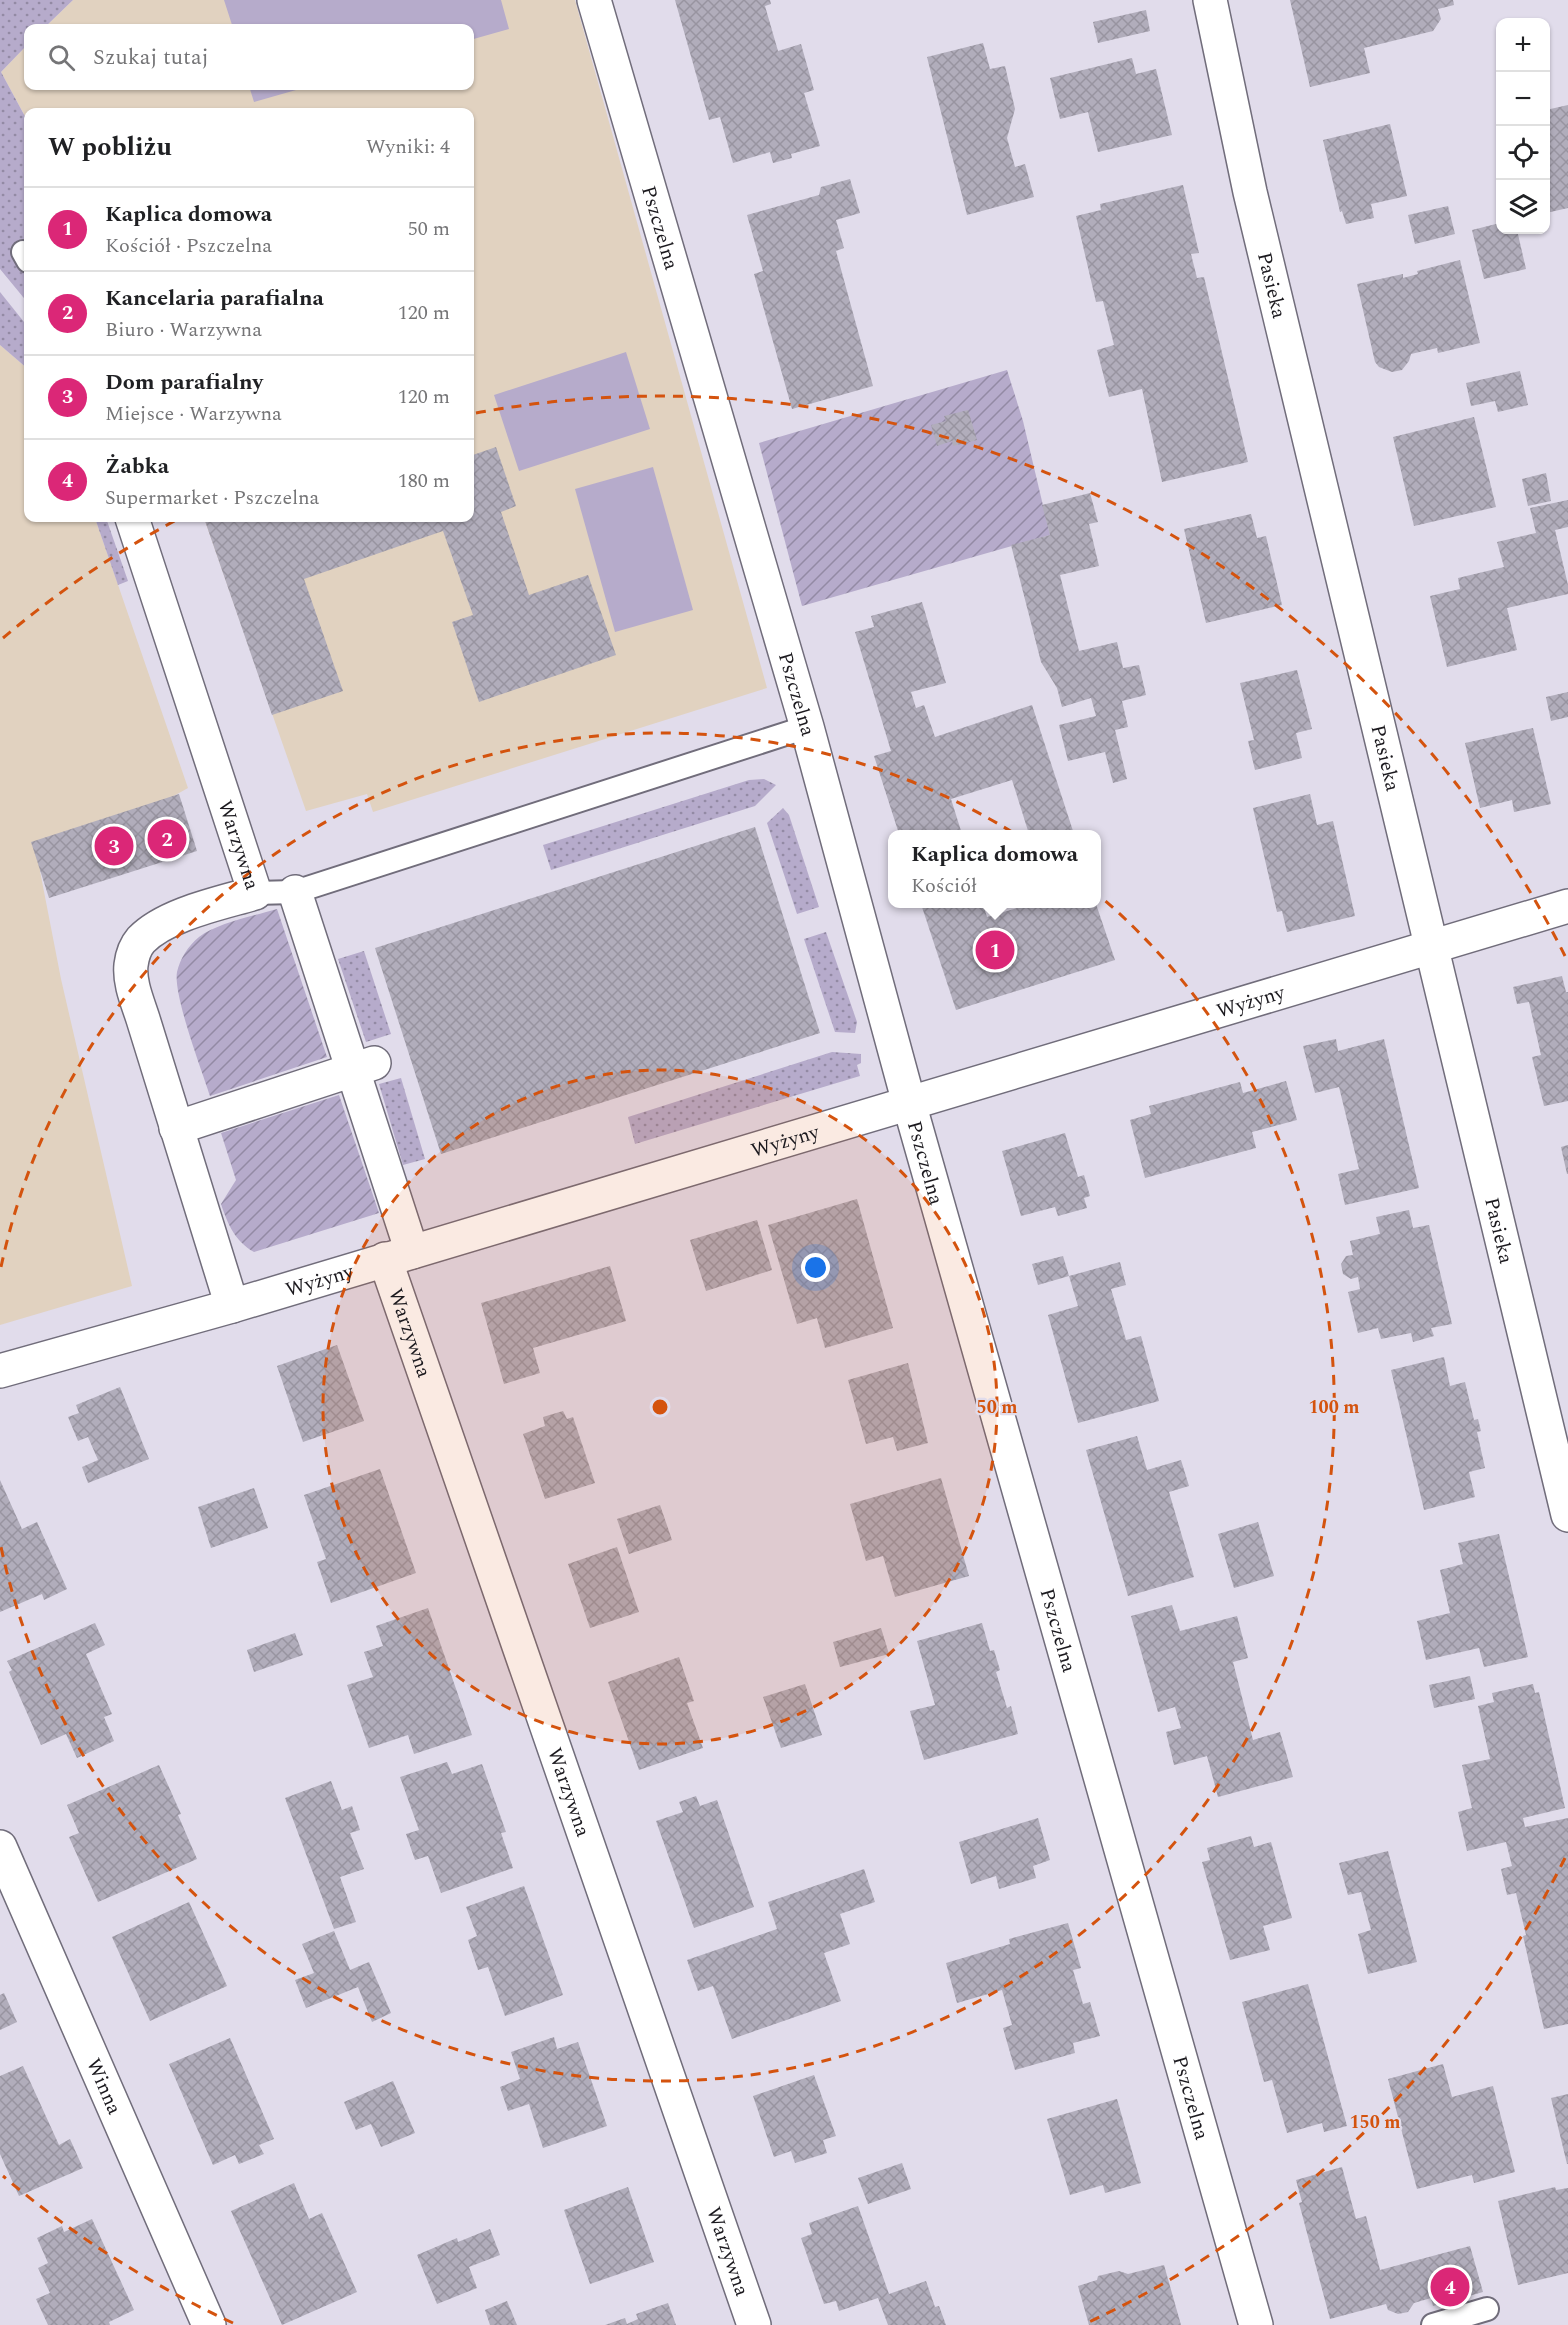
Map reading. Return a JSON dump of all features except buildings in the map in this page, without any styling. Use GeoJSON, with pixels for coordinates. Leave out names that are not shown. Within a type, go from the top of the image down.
{"type":"FeatureCollection","features":[{"type":"Feature","properties":{"kind":"street","name":"Pszczelna"},"geometry":{"type":"LineString","coordinates":[[594,0],[807,727],[909,1103],[1256,2325]]}},
{"type":"Feature","properties":{"kind":"street","name":"Pasieka"},"geometry":{"type":"LineString","coordinates":[[1210,0],[1250,192],[1568,1515]]}},
{"type":"Feature","properties":{"kind":"street","name":"Warzywna"},"geometry":{"type":"LineString","coordinates":[[133,522],[255,893],[177,918],[157,928],[140,940],[133,953],[130,968],[134,988],[231,1306]]}},
{"type":"Feature","properties":{"kind":"street","name":"Warzywna"},"geometry":{"type":"LineString","coordinates":[[295,892],[363,1067],[399,1255],[754,2325]]}},
{"type":"Feature","properties":{"kind":"street","name":"Wyżyny"},"geometry":{"type":"LineString","coordinates":[[0,1371],[231,1306],[1568,906]]}},
{"type":"Feature","properties":{"kind":"street"},"geometry":{"type":"LineString","coordinates":[[176,1128],[363,1067]]}},
{"type":"Feature","properties":{"kind":"street","name":"Winna"},"geometry":{"type":"LineString","coordinates":[[0,1847],[209,2325]]}},
{"type":"Feature","properties":{"kind":"lane"},"geometry":{"type":"LineString","coordinates":[[255,893],[295,892],[807,727]]}},
{"type":"Feature","properties":{"kind":"lane"},"geometry":{"type":"LineString","coordinates":[[1433,2325],[1487,2309]]}},
{"type":"Feature","properties":{"kind":"shaded area"},"geometry":{"type":"Polygon","coordinates":[[[0,0],[73,0],[48,24],[24,24],[24,48],[1,72],[24,115],[24,298],[0,269],[0,0]]]}},
{"type":"Feature","properties":{"kind":"shaded area"},"geometry":{"type":"Polygon","coordinates":[[[73,0],[575,0],[767,688],[373,812],[367,794],[306,811],[205,522],[474,522],[474,108],[24,108],[24,115],[1,72],[24,48],[24,90],[474,90],[474,24],[48,24],[73,0]]]}},
{"type":"Feature","properties":{"kind":"shaded area"},"geometry":{"type":"Polygon","coordinates":[[[224,0],[501,0],[509,29],[474,39],[474,24],[232,24],[224,0]]]}},
{"type":"Feature","properties":{"kind":"shaded area"},"geometry":{"type":"Polygon","coordinates":[[[250,90],[296,90],[254,102],[250,90]]]}},
{"type":"Feature","properties":{"kind":"shaded area"},"geometry":{"type":"Polygon","coordinates":[[[0,292],[24,322],[24,366],[0,345],[0,292]]]}},
{"type":"Feature","properties":{"kind":"shaded area"},"geometry":{"type":"Polygon","coordinates":[[[0,345],[24,366],[24,522],[96,522],[188,788],[40,871],[61,979],[132,1286],[0,1325],[0,345]]]}},
{"type":"Feature","properties":{"kind":"shaded area"},"geometry":{"type":"Polygon","coordinates":[[[626,352],[650,429],[519,471],[494,395],[626,352]]]}},
{"type":"Feature","properties":{"kind":"shaded area"},"geometry":{"type":"Polygon","coordinates":[[[1007,370],[1023,421],[1050,535],[802,606],[759,443],[1007,370]]]}},
{"type":"Feature","properties":{"kind":"shaded area"},"geometry":{"type":"Polygon","coordinates":[[[653,467],[693,610],[615,632],[575,489],[653,467]]]}},
{"type":"Feature","properties":{"kind":"shaded area"},"geometry":{"type":"Polygon","coordinates":[[[96,522],[107,522],[128,581],[118,585],[96,522]]]}},
{"type":"Feature","properties":{"kind":"shaded area"},"geometry":{"type":"Polygon","coordinates":[[[764,779],[776,785],[755,806],[551,870],[543,845],[749,780],[764,779]]]}},
{"type":"Feature","properties":{"kind":"shaded area"},"geometry":{"type":"Polygon","coordinates":[[[783,808],[789,815],[819,907],[797,914],[767,823],[783,808]]]}},
{"type":"Feature","properties":{"kind":"shaded area"},"geometry":{"type":"Polygon","coordinates":[[[277,909],[327,1057],[210,1096],[179,998],[178,967],[191,944],[207,932],[277,909]]]}},
{"type":"Feature","properties":{"kind":"shaded area"},"geometry":{"type":"Polygon","coordinates":[[[826,932],[857,1022],[855,1033],[835,1032],[804,939],[826,932]]]}},
{"type":"Feature","properties":{"kind":"shaded area"},"geometry":{"type":"Polygon","coordinates":[[[364,951],[391,1034],[366,1042],[338,959],[364,951]]]}},
{"type":"Feature","properties":{"kind":"shaded area"},"geometry":{"type":"Polygon","coordinates":[[[832,1052],[861,1054],[861,1063],[857,1065],[860,1076],[635,1144],[628,1117],[832,1052]]]}},
{"type":"Feature","properties":{"kind":"shaded area"},"geometry":{"type":"Polygon","coordinates":[[[401,1078],[425,1159],[403,1165],[379,1084],[401,1078]]]}},
{"type":"Feature","properties":{"kind":"shaded area"},"geometry":{"type":"Polygon","coordinates":[[[339,1095],[379,1213],[254,1252],[247,1248],[233,1232],[221,1204],[236,1180],[221,1133],[339,1095]]]}},
{"type":"Feature","properties":{"kind":"place","name":"Kancelaria parafialna"},"geometry":{"type":"Point","coordinates":[167,839]}},
{"type":"Feature","properties":{"kind":"place","name":"Dom parafialny"},"geometry":{"type":"Point","coordinates":[114,846]}},
{"type":"Feature","properties":{"kind":"place","name":"Kaplica domowa"},"geometry":{"type":"Point","coordinates":[995,950]}},
{"type":"Feature","properties":{"kind":"place","name":"Żabka"},"geometry":{"type":"Point","coordinates":[1450,2287]}}]}
